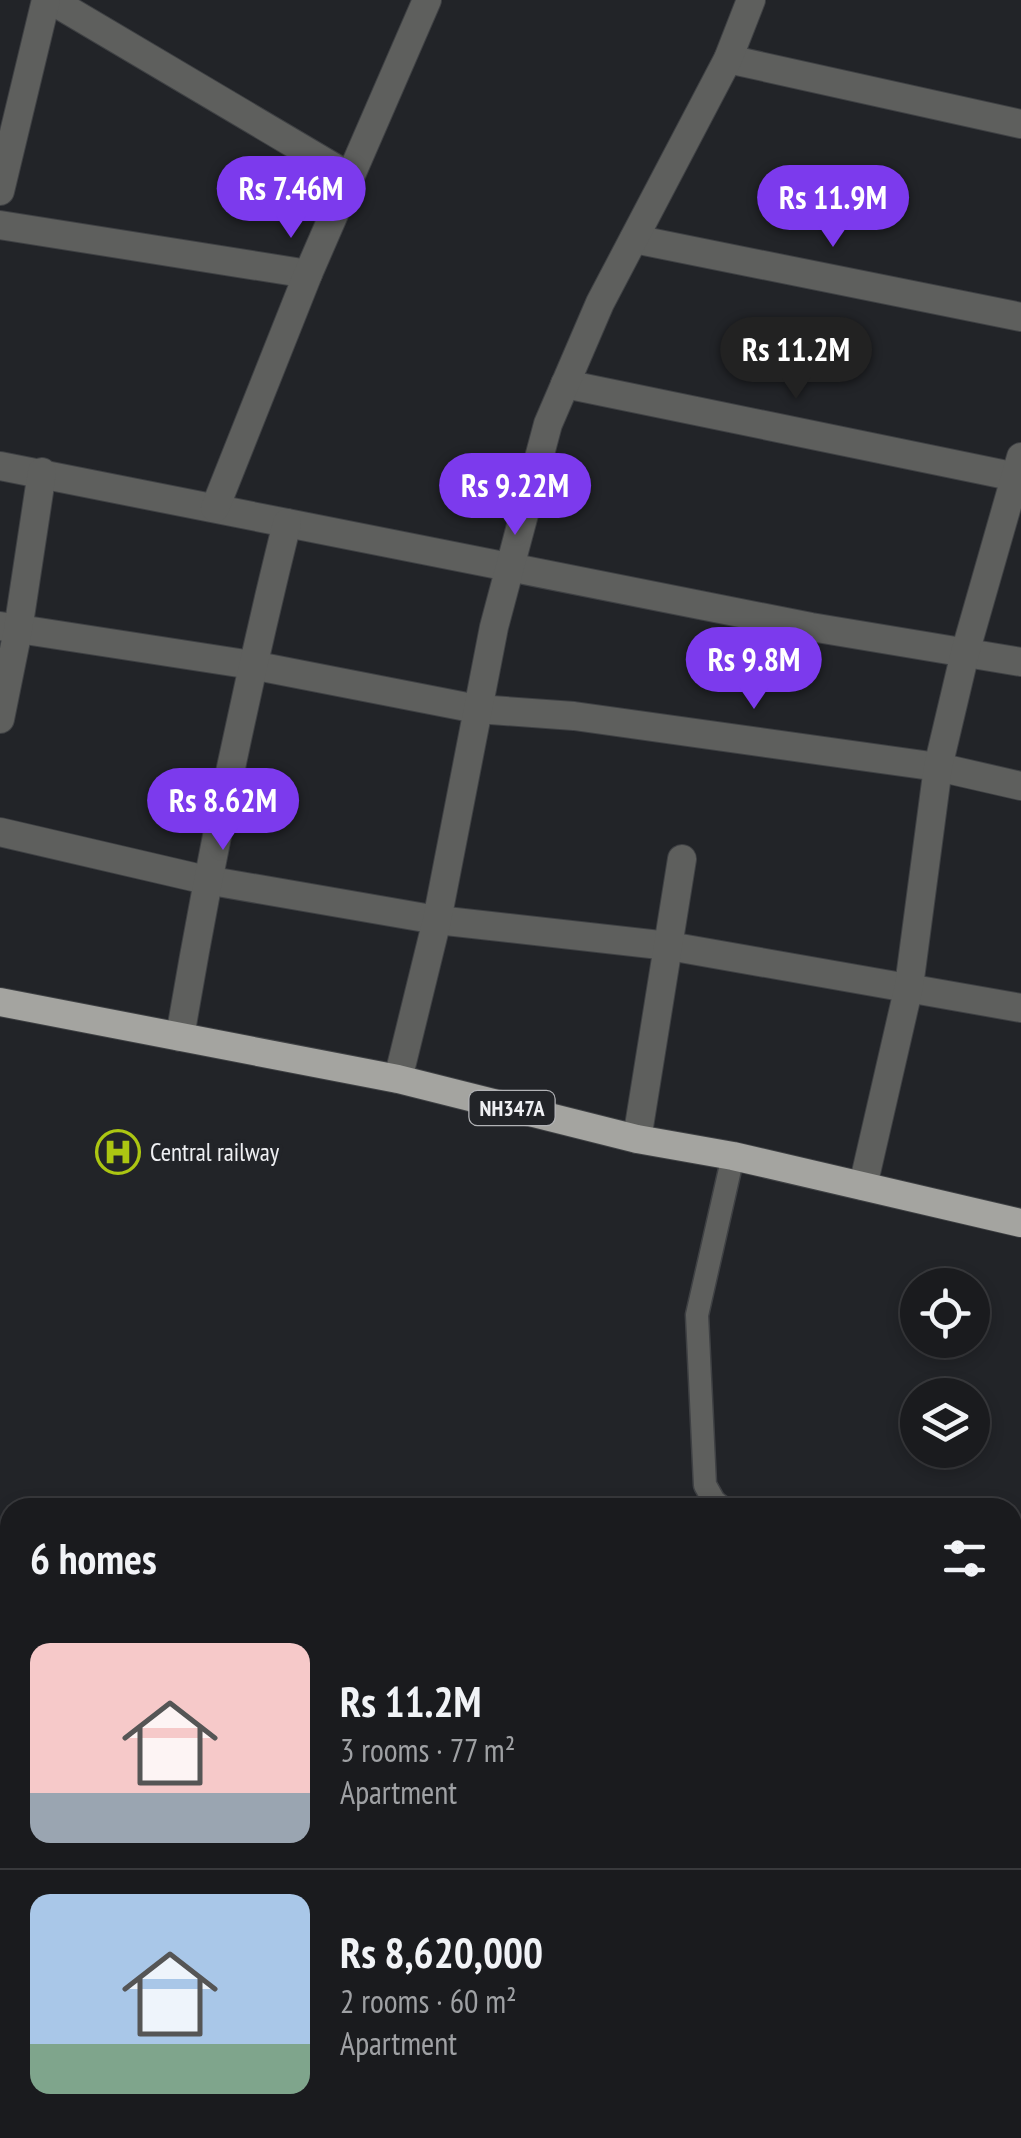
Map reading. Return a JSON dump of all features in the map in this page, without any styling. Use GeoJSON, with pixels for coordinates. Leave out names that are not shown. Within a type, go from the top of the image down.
{"type":"FeatureCollection","features":[{"type":"Feature","properties":{"kind":"highway","name":"NH347A"},"geometry":{"type":"LineString","coordinates":[[0,1002],[398,1079],[637,1139],[733,1156],[1021,1223]]}},
{"type":"Feature","properties":{"kind":"street"},"geometry":{"type":"LineString","coordinates":[[0,190],[48,0],[350,176]]}},
{"type":"Feature","properties":{"kind":"street"},"geometry":{"type":"LineString","coordinates":[[214,508],[308,274],[428,0]]}},
{"type":"Feature","properties":{"kind":"street"},"geometry":{"type":"LineString","coordinates":[[398,1079],[437,920],[476,709],[508,566],[548,424],[600,303],[728,59],[749,1]]}},
{"type":"Feature","properties":{"kind":"street"},"geometry":{"type":"LineString","coordinates":[[728,59],[1021,124]]}},
{"type":"Feature","properties":{"kind":"street"},"geometry":{"type":"LineString","coordinates":[[0,224],[308,274]]}},
{"type":"Feature","properties":{"kind":"street"},"geometry":{"type":"LineString","coordinates":[[634,239],[1021,317]]}},
{"type":"Feature","properties":{"kind":"street"},"geometry":{"type":"LineString","coordinates":[[565,384],[1018,467],[965,653],[938,767],[909,986],[863,1186]]}},
{"type":"Feature","properties":{"kind":"street"},"geometry":{"type":"LineString","coordinates":[[0,466],[811,628],[1021,662]]}},
{"type":"Feature","properties":{"kind":"street"},"geometry":{"type":"LineString","coordinates":[[0,719],[9,628],[42,472]]}},
{"type":"Feature","properties":{"kind":"street"},"geometry":{"type":"LineString","coordinates":[[180,1037],[206,880],[287,523]]}},
{"type":"Feature","properties":{"kind":"street"},"geometry":{"type":"LineString","coordinates":[[9,628],[252,665],[476,709],[574,716],[938,767],[1021,786]]}},
{"type":"Feature","properties":{"kind":"street"},"geometry":{"type":"LineString","coordinates":[[0,832],[206,880],[437,920],[669,946],[1021,1008]]}},
{"type":"Feature","properties":{"kind":"street"},"geometry":{"type":"LineString","coordinates":[[637,1139],[682,859]]}},
{"type":"Feature","properties":{"kind":"lane"},"geometry":{"type":"LineString","coordinates":[[715,1498],[705,1486],[696,1342],[702,1286],[733,1156]]}},
{"type":"Feature","properties":{"kind":"place","name":"Central railway"},"geometry":{"type":"Point","coordinates":[118,1152]}}]}
